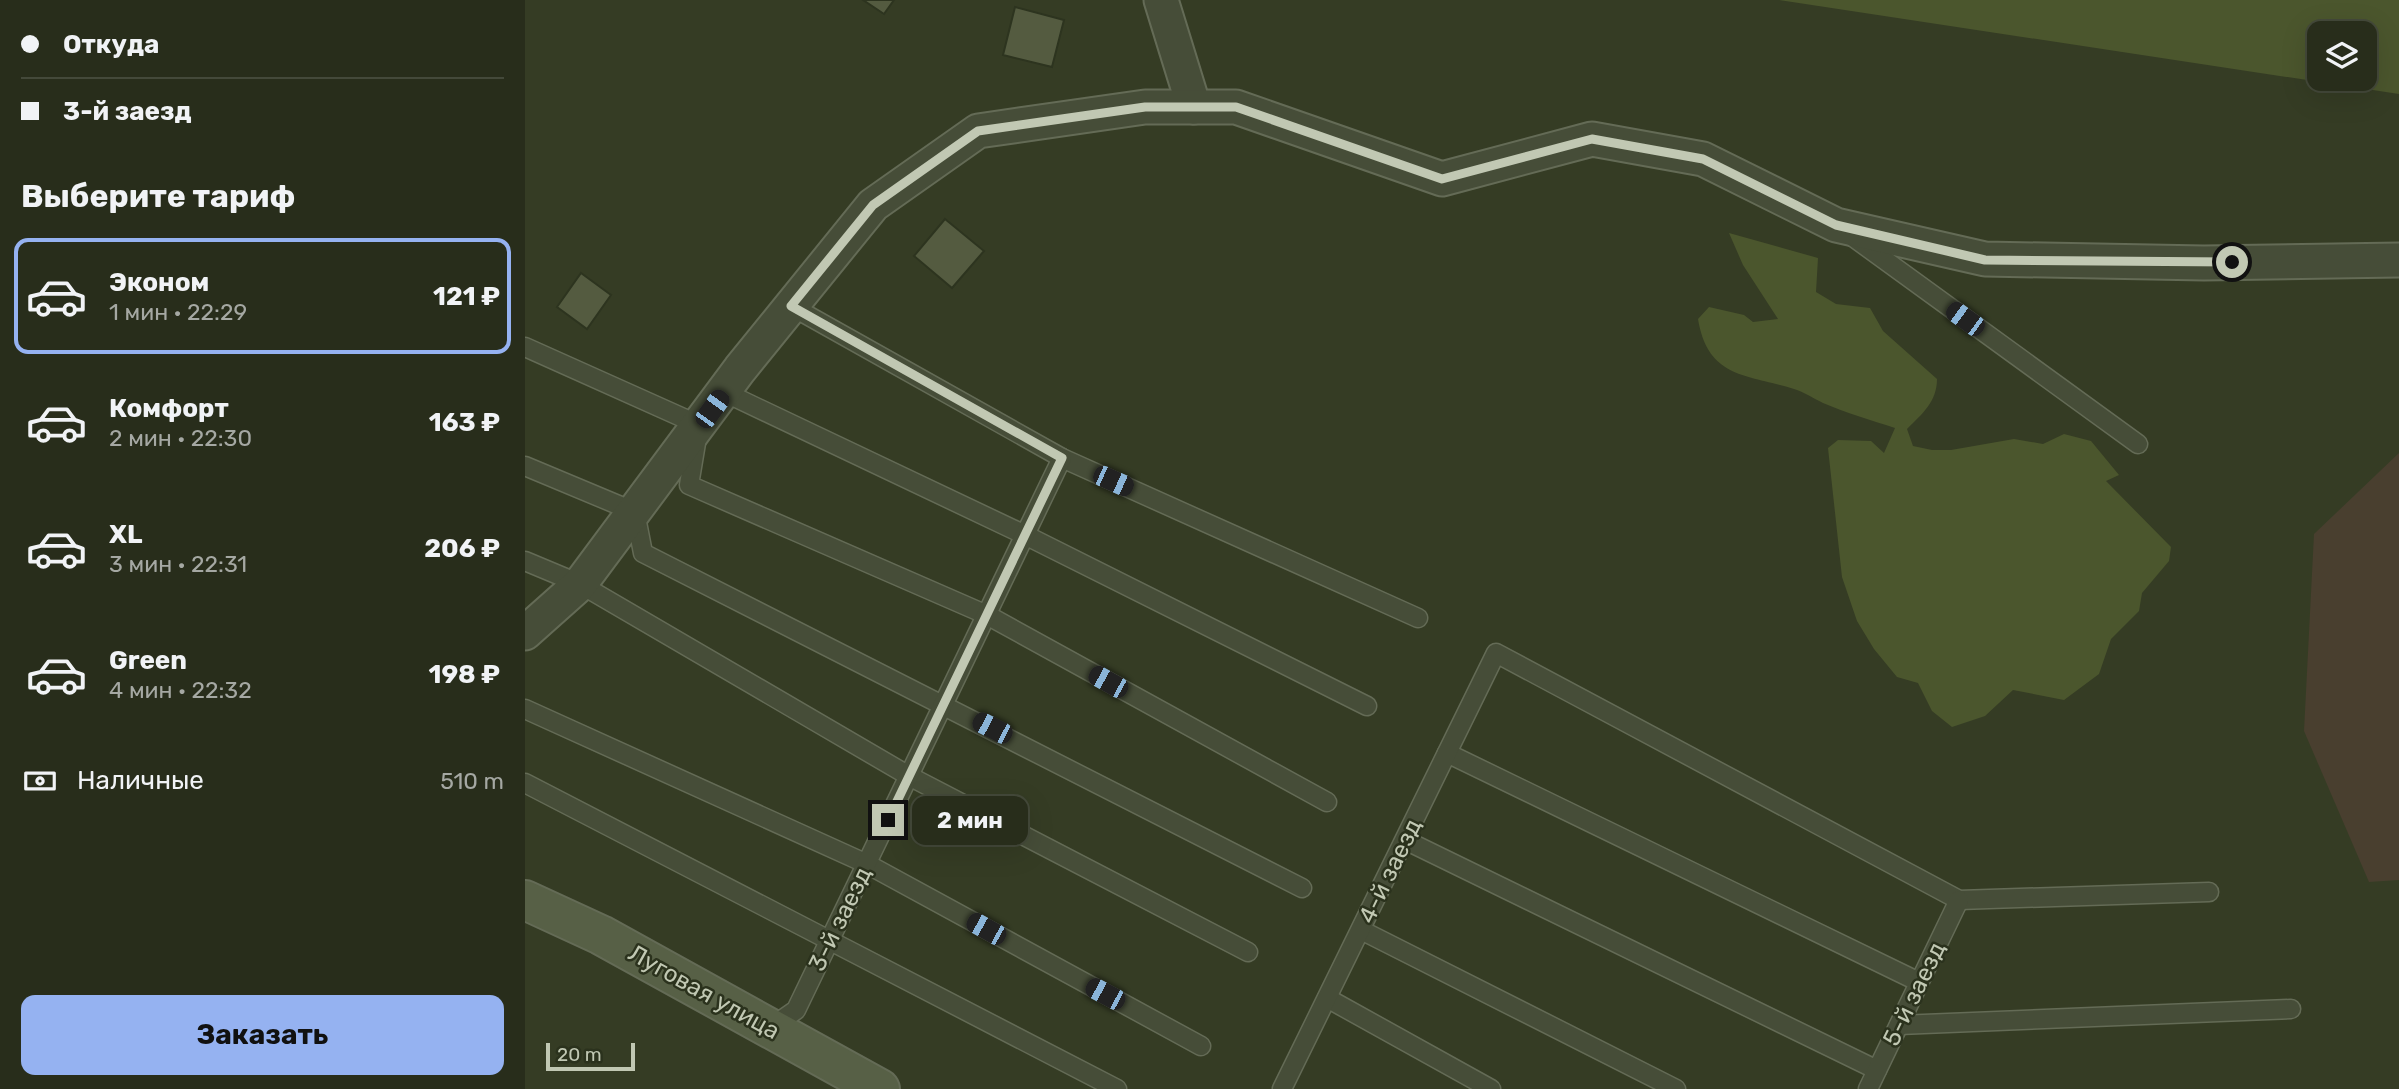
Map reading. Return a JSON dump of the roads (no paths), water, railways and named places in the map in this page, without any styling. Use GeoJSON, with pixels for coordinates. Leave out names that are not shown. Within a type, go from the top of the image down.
{"type":"FeatureCollection","features":[{"type":"Feature","properties":{"kind":"main road","name":"Луговая улица"},"geometry":{"type":"LineString","coordinates":[[525,900],[601,935],[880,1089]]}},
{"type":"Feature","properties":{"kind":"street"},"geometry":{"type":"LineString","coordinates":[[1161,0],[1194,107]]}},
{"type":"Feature","properties":{"kind":"street"},"geometry":{"type":"LineString","coordinates":[[525,633],[580,584],[724,392],[873,205],[978,131],[1145,107],[1236,107],[1442,179],[1592,139],[1703,159],[1836,225],[1985,260],[2204,263],[2399,260]]}},
{"type":"Feature","properties":{"kind":"lane"},"geometry":{"type":"LineString","coordinates":[[1836,225],[2138,444]]}},
{"type":"Feature","properties":{"kind":"lane"},"geometry":{"type":"LineString","coordinates":[[791,306],[1062,458],[1417,618]]}},
{"type":"Feature","properties":{"kind":"lane"},"geometry":{"type":"LineString","coordinates":[[525,347],[699,425],[689,485],[987,615],[1327,802]]}},
{"type":"Feature","properties":{"kind":"lane"},"geometry":{"type":"LineString","coordinates":[[724,392],[1025,535],[1367,705]]}},
{"type":"Feature","properties":{"kind":"lane","name":"3-й заезд"},"geometry":{"type":"LineString","coordinates":[[769,1028],[796,1010],[1062,458]]}},
{"type":"Feature","properties":{"kind":"lane"},"geometry":{"type":"LineString","coordinates":[[525,466],[635,512],[643,553],[1302,888]]}},
{"type":"Feature","properties":{"kind":"lane"},"geometry":{"type":"LineString","coordinates":[[525,561],[580,584],[909,776],[1248,952]]}},
{"type":"Feature","properties":{"kind":"lane","name":"4-й заезд"},"geometry":{"type":"LineString","coordinates":[[1290,1086],[1327,998],[1496,653],[1959,900]]}},
{"type":"Feature","properties":{"kind":"lane"},"geometry":{"type":"LineString","coordinates":[[525,709],[867,864],[1201,1046]]}},
{"type":"Feature","properties":{"kind":"lane"},"geometry":{"type":"LineString","coordinates":[[1447,753],[1919,982]]}},
{"type":"Feature","properties":{"kind":"lane"},"geometry":{"type":"LineString","coordinates":[[525,783],[1117,1089]]}},
{"type":"Feature","properties":{"kind":"lane"},"geometry":{"type":"LineString","coordinates":[[1405,840],[1877,1070]]}},
{"type":"Feature","properties":{"kind":"lane"},"geometry":{"type":"LineString","coordinates":[[1959,900],[2209,892]]}},
{"type":"Feature","properties":{"kind":"lane","name":"5-й заезд"},"geometry":{"type":"LineString","coordinates":[[1868,1089],[1959,900]]}},
{"type":"Feature","properties":{"kind":"lane"},"geometry":{"type":"LineString","coordinates":[[1361,930],[1676,1089]]}},
{"type":"Feature","properties":{"kind":"lane"},"geometry":{"type":"LineString","coordinates":[[1327,998],[1491,1089]]}},
{"type":"Feature","properties":{"kind":"lane"},"geometry":{"type":"LineString","coordinates":[[1899,1024],[2291,1009]]}}]}
